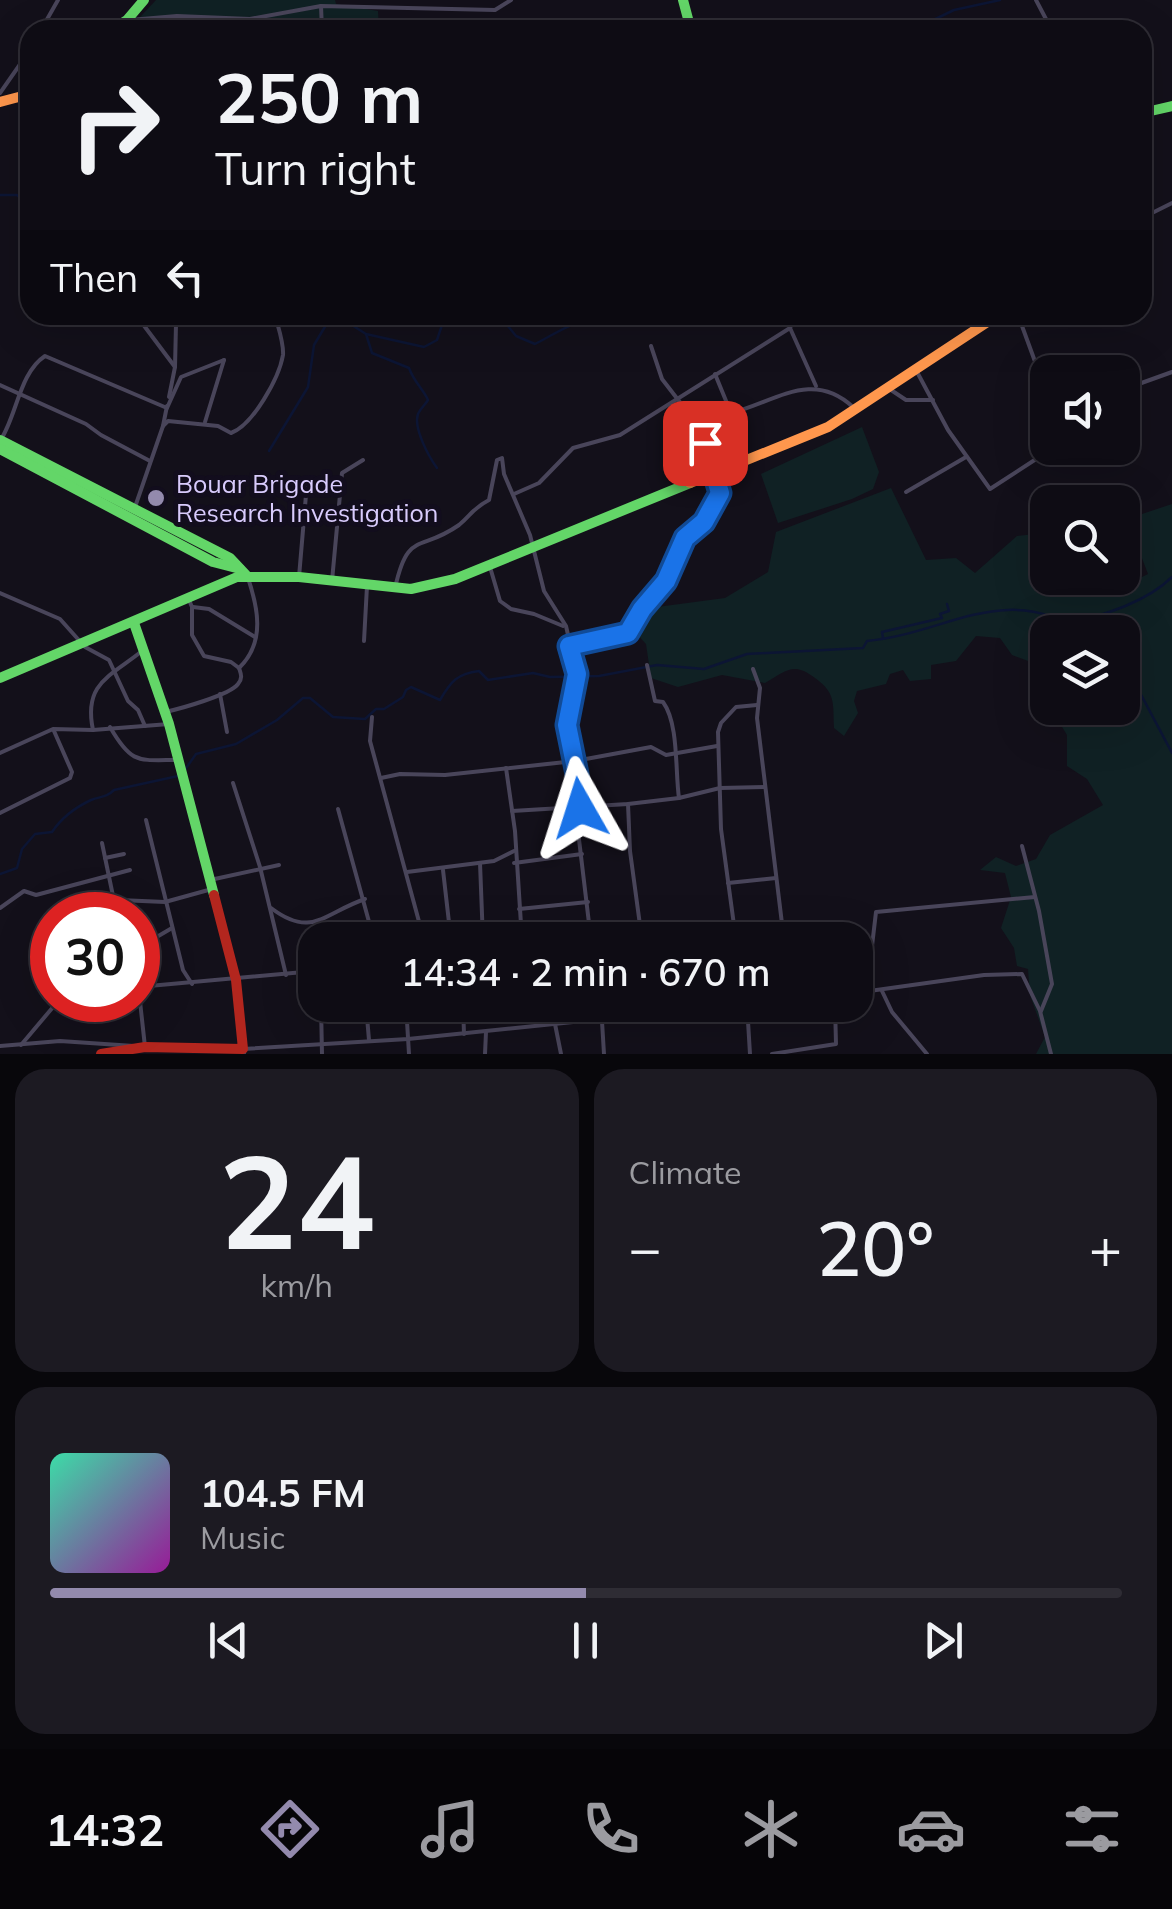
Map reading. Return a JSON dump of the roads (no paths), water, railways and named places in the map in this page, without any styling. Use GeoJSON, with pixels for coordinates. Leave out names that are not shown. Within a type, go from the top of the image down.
{"type":"FeatureCollection","features":[{"type":"Feature","properties":{"kind":"main road"},"geometry":{"type":"LineString","coordinates":[[128,20],[144,0]]}},
{"type":"Feature","properties":{"kind":"main road"},"geometry":{"type":"LineString","coordinates":[[0,441],[177,536],[226,568],[366,586],[428,587],[534,549],[804,439],[983,325]]}},
{"type":"Feature","properties":{"kind":"main road"},"geometry":{"type":"LineString","coordinates":[[0,450],[133,513]]}},
{"type":"Feature","properties":{"kind":"main road"},"geometry":{"type":"LineString","coordinates":[[0,678],[81,642],[190,602],[244,572]]}},
{"type":"Feature","properties":{"kind":"main road"},"geometry":{"type":"LineString","coordinates":[[102,1050],[244,1052],[236,980],[167,718],[134,623]]}},
{"type":"Feature","properties":{"kind":"street"},"geometry":{"type":"LineString","coordinates":[[128,20],[177,16],[250,19],[321,6],[495,10],[511,0]]}},
{"type":"Feature","properties":{"kind":"street"},"geometry":{"type":"LineString","coordinates":[[321,6],[322,20]]}},
{"type":"Feature","properties":{"kind":"street"},"geometry":{"type":"LineString","coordinates":[[0,93],[20,64]]}},
{"type":"Feature","properties":{"kind":"street"},"geometry":{"type":"LineString","coordinates":[[144,325],[175,367]]}},
{"type":"Feature","properties":{"kind":"street"},"geometry":{"type":"LineString","coordinates":[[133,513],[163,426],[175,367],[176,325]]}},
{"type":"Feature","properties":{"kind":"street"},"geometry":{"type":"LineString","coordinates":[[163,426],[174,420],[231,433],[246,425],[283,354],[278,325]]}},
{"type":"Feature","properties":{"kind":"street"},"geometry":{"type":"LineString","coordinates":[[514,494],[538,482],[573,448],[620,434],[791,325]]}},
{"type":"Feature","properties":{"kind":"street"},"geometry":{"type":"LineString","coordinates":[[1022,325],[1033,355]]}},
{"type":"Feature","properties":{"kind":"street"},"geometry":{"type":"LineString","coordinates":[[790,328],[816,386]]}},
{"type":"Feature","properties":{"kind":"street"},"geometry":{"type":"LineString","coordinates":[[569,646],[628,633],[666,581],[685,538],[704,522],[720,493],[717,474],[696,422],[662,379],[651,346]]}},
{"type":"Feature","properties":{"kind":"street"},"geometry":{"type":"LineString","coordinates":[[0,441],[12,422],[27,377],[45,356],[166,408]]}},
{"type":"Feature","properties":{"kind":"street"},"geometry":{"type":"LineString","coordinates":[[166,408],[181,377],[224,360],[204,424]]}},
{"type":"Feature","properties":{"kind":"street"},"geometry":{"type":"LineString","coordinates":[[916,369],[966,457],[990,488],[1030,462]]}},
{"type":"Feature","properties":{"kind":"street"},"geometry":{"type":"LineString","coordinates":[[1140,384],[1172,372]]}},
{"type":"Feature","properties":{"kind":"street"},"geometry":{"type":"LineString","coordinates":[[716,374],[730,413],[816,386],[844,398],[856,409]]}},
{"type":"Feature","properties":{"kind":"street"},"geometry":{"type":"LineString","coordinates":[[0,385],[86,424],[100,436],[150,461]]}},
{"type":"Feature","properties":{"kind":"street"},"geometry":{"type":"LineString","coordinates":[[888,388],[906,400],[933,400]]}},
{"type":"Feature","properties":{"kind":"street"},"geometry":{"type":"LineString","coordinates":[[906,492],[966,457]]}},
{"type":"Feature","properties":{"kind":"street"},"geometry":{"type":"LineString","coordinates":[[332,582],[342,509],[342,473],[363,460]]}},
{"type":"Feature","properties":{"kind":"street"},"geometry":{"type":"LineString","coordinates":[[396,588],[400,564],[408,550],[462,523],[471,508],[490,500],[497,460],[504,460],[504,474],[534,549],[544,591],[566,626],[577,674],[567,725],[575,761],[590,922]]}},
{"type":"Feature","properties":{"kind":"street"},"geometry":{"type":"LineString","coordinates":[[300,577],[307,483]]}},
{"type":"Feature","properties":{"kind":"street"},"geometry":{"type":"LineString","coordinates":[[490,566],[500,601],[510,609],[566,626]]}},
{"type":"Feature","properties":{"kind":"street"},"geometry":{"type":"LineString","coordinates":[[239,668],[252,654],[259,614],[244,572]]}},
{"type":"Feature","properties":{"kind":"street"},"geometry":{"type":"LineString","coordinates":[[364,642],[366,586]]}},
{"type":"Feature","properties":{"kind":"street"},"geometry":{"type":"LineString","coordinates":[[0,593],[60,618],[81,642],[109,660],[145,726]]}},
{"type":"Feature","properties":{"kind":"street"},"geometry":{"type":"LineString","coordinates":[[0,753],[53,729],[145,726],[238,686],[239,668],[204,656],[192,635],[190,602],[255,637]]}},
{"type":"Feature","properties":{"kind":"street"},"geometry":{"type":"LineString","coordinates":[[93,730],[88,709],[96,688],[142,651]]}},
{"type":"Feature","properties":{"kind":"street"},"geometry":{"type":"LineString","coordinates":[[647,666],[654,702],[663,702],[668,709],[680,798]]}},
{"type":"Feature","properties":{"kind":"street"},"geometry":{"type":"LineString","coordinates":[[753,669],[760,688],[757,705],[782,922]]}},
{"type":"Feature","properties":{"kind":"street"},"geometry":{"type":"LineString","coordinates":[[220,694],[226,732]]}},
{"type":"Feature","properties":{"kind":"street"},"geometry":{"type":"LineString","coordinates":[[733,922],[721,829],[717,746],[721,723],[736,707],[757,705]]}},
{"type":"Feature","properties":{"kind":"street"},"geometry":{"type":"LineString","coordinates":[[372,717],[370,741],[419,922]]}},
{"type":"Feature","properties":{"kind":"street"},"geometry":{"type":"LineString","coordinates":[[110,728],[122,748],[137,760],[180,769]]}},
{"type":"Feature","properties":{"kind":"street"},"geometry":{"type":"LineString","coordinates":[[0,813],[70,778],[72,772],[53,729]]}},
{"type":"Feature","properties":{"kind":"street"},"geometry":{"type":"LineString","coordinates":[[382,778],[575,761],[651,748],[676,754],[717,746]]}},
{"type":"Feature","properties":{"kind":"street"},"geometry":{"type":"LineString","coordinates":[[506,768],[520,922]]}},
{"type":"Feature","properties":{"kind":"street"},"geometry":{"type":"LineString","coordinates":[[233,783],[260,867],[286,974]]}},
{"type":"Feature","properties":{"kind":"street"},"geometry":{"type":"LineString","coordinates":[[512,811],[628,804],[720,788],[765,787]]}},
{"type":"Feature","properties":{"kind":"street"},"geometry":{"type":"LineString","coordinates":[[628,804],[640,922]]}},
{"type":"Feature","properties":{"kind":"street"},"geometry":{"type":"LineString","coordinates":[[338,809],[370,922]]}},
{"type":"Feature","properties":{"kind":"street"},"geometry":{"type":"LineString","coordinates":[[146,820],[183,970],[192,984]]}},
{"type":"Feature","properties":{"kind":"street"},"geometry":{"type":"LineString","coordinates":[[102,844],[114,896],[119,900],[165,902],[260,867],[279,865]]}},
{"type":"Feature","properties":{"kind":"street"},"geometry":{"type":"LineString","coordinates":[[1022,846],[1052,984],[1040,1011]]}},
{"type":"Feature","properties":{"kind":"street"},"geometry":{"type":"LineString","coordinates":[[406,872],[494,861],[514,851]]}},
{"type":"Feature","properties":{"kind":"street"},"geometry":{"type":"LineString","coordinates":[[105,858],[124,854]]}},
{"type":"Feature","properties":{"kind":"street"},"geometry":{"type":"LineString","coordinates":[[514,863],[582,854]]}},
{"type":"Feature","properties":{"kind":"street"},"geometry":{"type":"LineString","coordinates":[[480,863],[482,922]]}},
{"type":"Feature","properties":{"kind":"street"},"geometry":{"type":"LineString","coordinates":[[443,868],[449,922]]}},
{"type":"Feature","properties":{"kind":"street"},"geometry":{"type":"LineString","coordinates":[[0,908],[24,890],[36,895],[130,870]]}},
{"type":"Feature","properties":{"kind":"street"},"geometry":{"type":"LineString","coordinates":[[728,883],[776,878]]}},
{"type":"Feature","properties":{"kind":"street"},"geometry":{"type":"LineString","coordinates":[[873,938],[876,912],[1035,897]]}},
{"type":"Feature","properties":{"kind":"street"},"geometry":{"type":"LineString","coordinates":[[320,922],[330,913],[365,899]]}},
{"type":"Feature","properties":{"kind":"street"},"geometry":{"type":"LineString","coordinates":[[519,910],[588,902]]}},
{"type":"Feature","properties":{"kind":"street"},"geometry":{"type":"LineString","coordinates":[[271,908],[298,923]]}},
{"type":"Feature","properties":{"kind":"street"},"geometry":{"type":"LineString","coordinates":[[160,935],[172,928]]}},
{"type":"Feature","properties":{"kind":"street"},"geometry":{"type":"LineString","coordinates":[[873,992],[1016,972],[1026,978],[1051,1054]]}},
{"type":"Feature","properties":{"kind":"street"},"geometry":{"type":"LineString","coordinates":[[160,985],[298,973]]}},
{"type":"Feature","properties":{"kind":"street"},"geometry":{"type":"LineString","coordinates":[[882,991],[892,1012],[927,1054]]}},
{"type":"Feature","properties":{"kind":"street"},"geometry":{"type":"LineString","coordinates":[[22,1044],[40,1022]]}},
{"type":"Feature","properties":{"kind":"street"},"geometry":{"type":"LineString","coordinates":[[145,1022],[150,1049]]}},
{"type":"Feature","properties":{"kind":"street"},"geometry":{"type":"LineString","coordinates":[[321,1022],[322,1054]]}},
{"type":"Feature","properties":{"kind":"street"},"geometry":{"type":"LineString","coordinates":[[368,1022],[370,1042]]}},
{"type":"Feature","properties":{"kind":"street"},"geometry":{"type":"LineString","coordinates":[[407,1022],[409,1054]]}},
{"type":"Feature","properties":{"kind":"street"},"geometry":{"type":"LineString","coordinates":[[464,1022],[464,1034]]}},
{"type":"Feature","properties":{"kind":"street"},"geometry":{"type":"LineString","coordinates":[[244,1052],[571,1022]]}},
{"type":"Feature","properties":{"kind":"street"},"geometry":{"type":"LineString","coordinates":[[603,1022],[604,1054]]}},
{"type":"Feature","properties":{"kind":"street"},"geometry":{"type":"LineString","coordinates":[[748,1022],[750,1054]]}},
{"type":"Feature","properties":{"kind":"street"},"geometry":{"type":"LineString","coordinates":[[772,1054],[836,1044],[835,1022]]}},
{"type":"Feature","properties":{"kind":"street"},"geometry":{"type":"LineString","coordinates":[[555,1024],[561,1054]]}},
{"type":"Feature","properties":{"kind":"street"},"geometry":{"type":"LineString","coordinates":[[485,1054],[486,1032]]}},
{"type":"Feature","properties":{"kind":"street"},"geometry":{"type":"LineString","coordinates":[[0,1046],[102,1050]]}},
{"type":"Feature","properties":{"kind":"waterway"},"geometry":{"type":"LineString","coordinates":[[933,20],[954,10],[1000,0]]}},
{"type":"Feature","properties":{"kind":"waterway"},"geometry":{"type":"LineString","coordinates":[[0,195],[20,198]]}},
{"type":"Feature","properties":{"kind":"waterway"},"geometry":{"type":"LineString","coordinates":[[269,451],[308,387],[314,345],[326,325]]}},
{"type":"Feature","properties":{"kind":"waterway"},"geometry":{"type":"LineString","coordinates":[[352,325],[366,334],[424,347],[437,340],[442,325]]}},
{"type":"Feature","properties":{"kind":"waterway"},"geometry":{"type":"LineString","coordinates":[[507,325],[516,336],[535,344],[573,325]]}},
{"type":"Feature","properties":{"kind":"waterway"},"geometry":{"type":"LineString","coordinates":[[366,334],[372,353],[409,368],[426,396],[428,400],[418,414],[418,427],[437,468]]}},
{"type":"Feature","properties":{"kind":"waterway"},"geometry":{"type":"LineString","coordinates":[[1099,615],[1138,600],[1172,577]]}},
{"type":"Feature","properties":{"kind":"waterway"},"geometry":{"type":"LineString","coordinates":[[883,638],[882,632],[942,618],[940,614],[949,611],[947,604]]}},
{"type":"Feature","properties":{"kind":"waterway"},"geometry":{"type":"LineString","coordinates":[[184,771],[196,754],[236,744],[277,720],[303,698],[310,698],[333,717],[365,719],[376,709],[384,709],[403,697],[411,687],[440,700],[455,680],[479,671],[488,680],[533,673],[550,677],[599,676],[657,665],[704,669],[747,654],[863,648],[867,641],[1001,610],[1046,615]]}},
{"type":"Feature","properties":{"kind":"waterway"},"geometry":{"type":"LineString","coordinates":[[1140,693],[1172,753]]}},
{"type":"Feature","properties":{"kind":"waterway"},"geometry":{"type":"LineString","coordinates":[[0,874],[17,868],[22,849],[35,834],[52,832],[64,817],[85,803],[114,790],[178,776]]}},
{"type":"Feature","properties":{"kind":"place","name":"Bouar Brigade Research Investigation"},"geometry":{"type":"Point","coordinates":[156,498]}}]}
